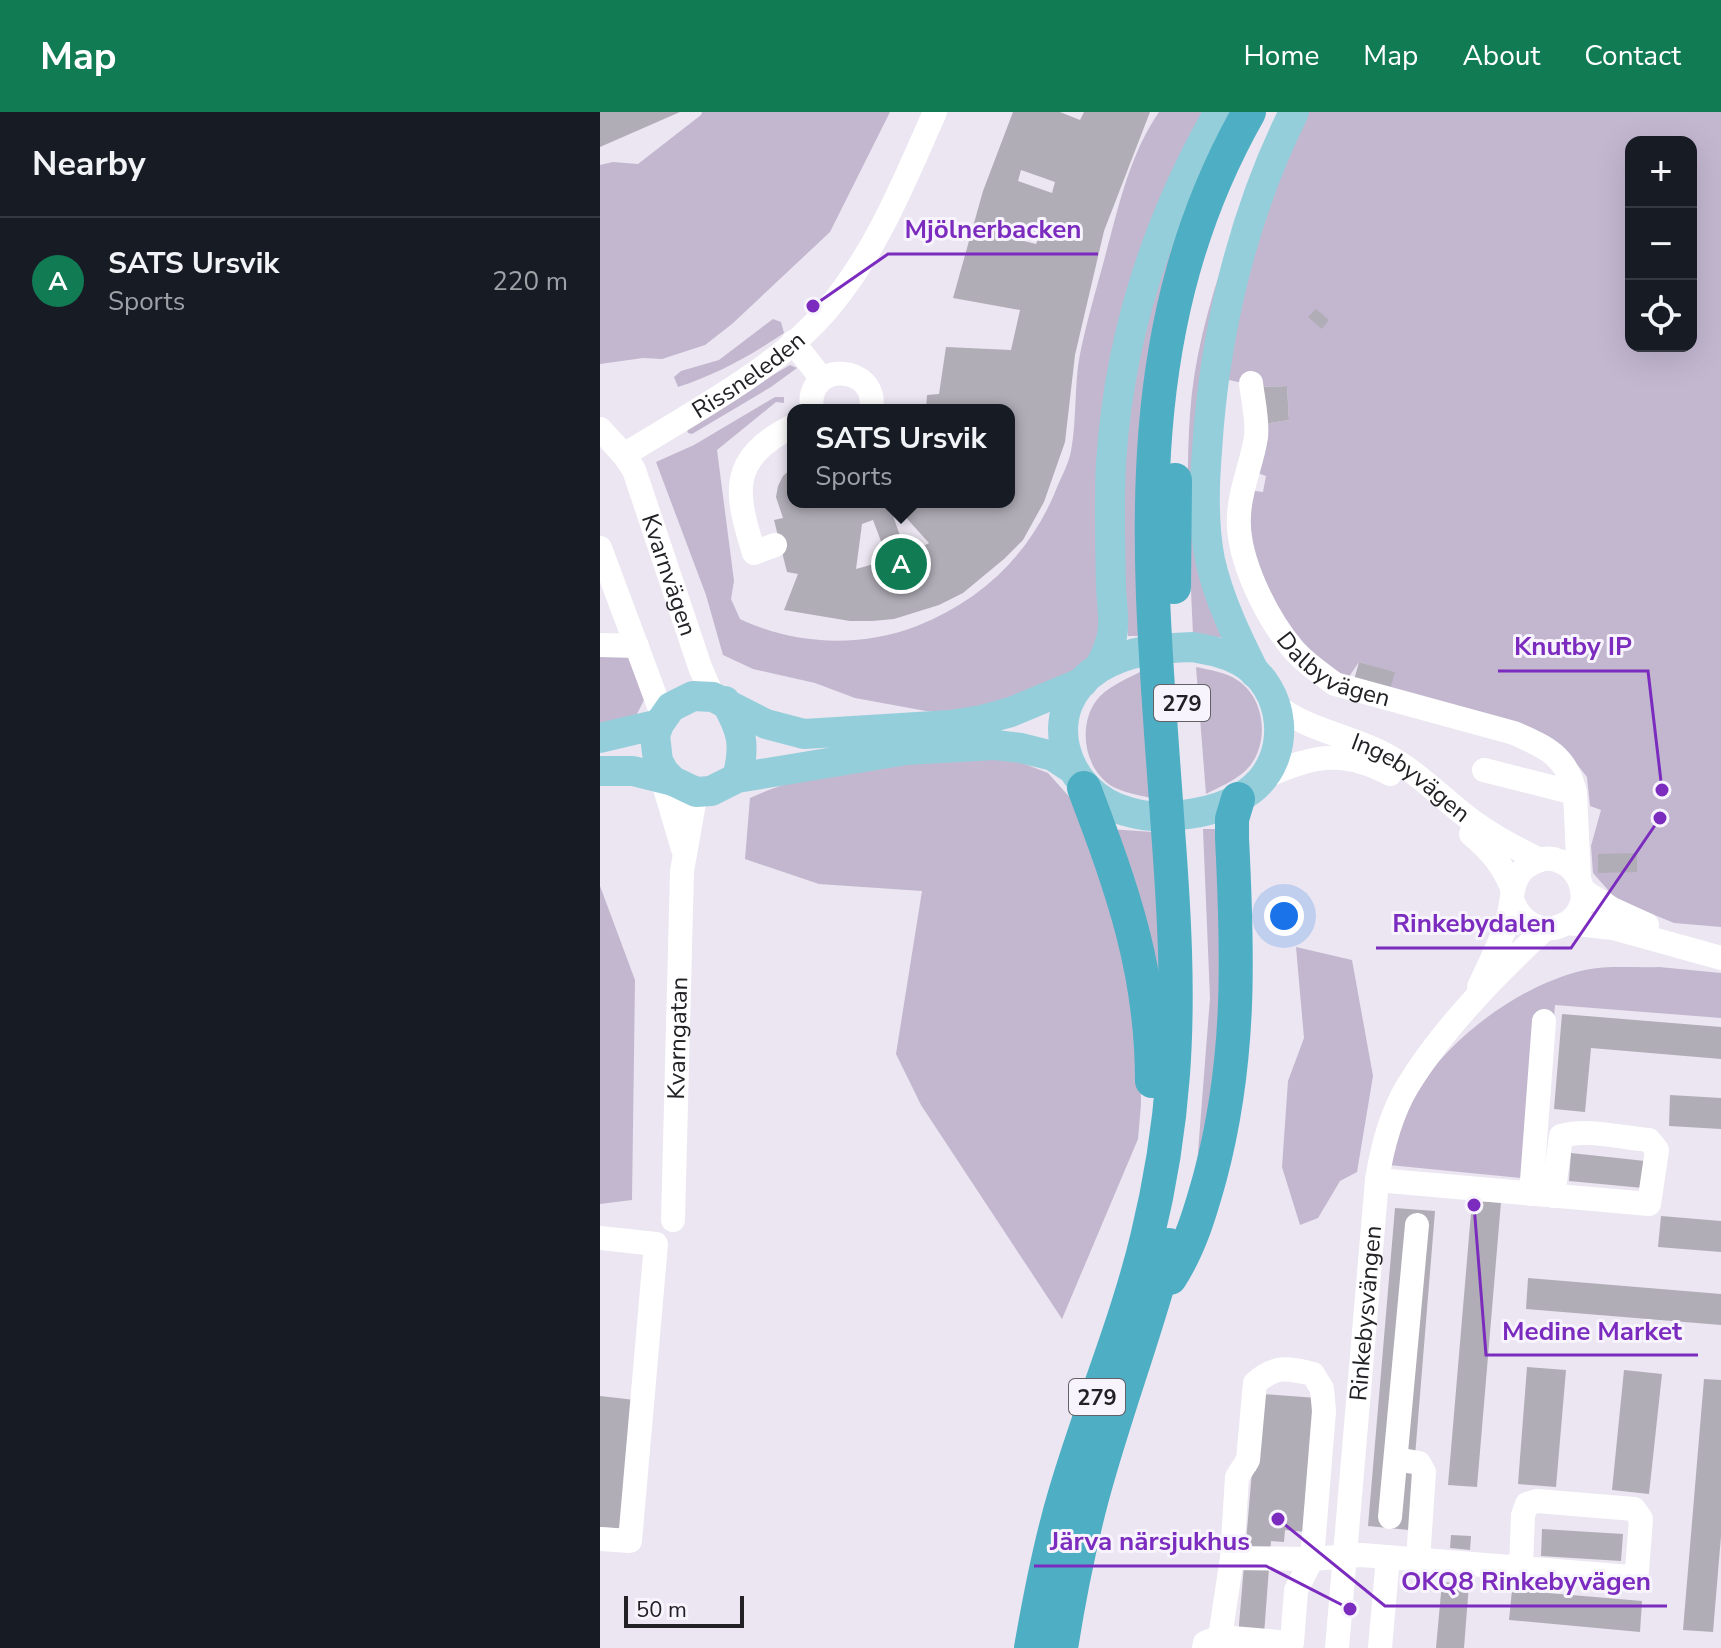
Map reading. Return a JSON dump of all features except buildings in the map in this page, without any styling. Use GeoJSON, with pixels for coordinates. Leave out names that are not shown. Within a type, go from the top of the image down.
{"type":"FeatureCollection","features":[{"type":"Feature","properties":{"kind":"highway","name":"279"},"geometry":{"type":"LineString","coordinates":[[1031,1648],[1050,1545],[1065,1492],[1137,1274],[1154,1205],[1170,1099],[1175,1018],[1173,905],[1153,604],[1150,534],[1152,454],[1161,365],[1193,236],[1216,179],[1249,112]]}},
{"type":"Feature","properties":{"kind":"highway","name":"279"},"geometry":{"type":"LineString","coordinates":[[1061,1648],[1069,1594],[1092,1496],[1152,1306],[1177,1208],[1195,1073],[1195,903],[1174,601],[1177,431],[1186,361],[1212,253],[1237,186],[1273,112]]}},
{"type":"Feature","properties":{"kind":"highway"},"geometry":{"type":"LineString","coordinates":[[1078,778],[1129,912],[1142,967],[1152,1059],[1154,1205]]}},
{"type":"Feature","properties":{"kind":"highway"},"geometry":{"type":"LineString","coordinates":[[1152,1306],[1180,1263],[1199,1219],[1226,1105],[1237,1005],[1232,819],[1224,804]]}},
{"type":"Feature","properties":{"kind":"main road"},"geometry":{"type":"LineString","coordinates":[[1078,778],[1065,753],[1064,723],[1067,711],[1104,668],[1113,627],[1111,465],[1116,411],[1129,339],[1149,265],[1173,201],[1219,112]]}},
{"type":"Feature","properties":{"kind":"main road"},"geometry":{"type":"LineString","coordinates":[[600,771],[633,771],[711,791],[737,778],[906,750],[995,745],[1053,756],[1100,801],[1131,813],[1175,817],[1224,804],[1264,777],[1272,765],[1280,739],[1276,705],[1256,675],[1219,595],[1210,558],[1204,507],[1210,402],[1223,323],[1261,187],[1294,112]]}},
{"type":"Feature","properties":{"kind":"main road"},"geometry":{"type":"LineString","coordinates":[[677,784],[658,761],[655,736],[661,720],[681,700],[693,696],[719,699],[766,724],[804,734],[950,725],[982,720],[1011,712],[1104,668],[1151,650],[1193,647],[1242,662],[1256,675]]}},
{"type":"Feature","properties":{"kind":"main road"},"geometry":{"type":"LineString","coordinates":[[719,699],[742,736],[742,760],[737,778]]}},
{"type":"Feature","properties":{"kind":"main road"},"geometry":{"type":"LineString","coordinates":[[600,738],[661,720]]}},
{"type":"Feature","properties":{"kind":"street","name":"Rissneleden"},"geometry":{"type":"LineString","coordinates":[[624,455],[765,367],[830,307],[858,270],[890,212],[935,112]]}},
{"type":"Feature","properties":{"kind":"street"},"geometry":{"type":"LineString","coordinates":[[793,342],[819,374]]}},
{"type":"Feature","properties":{"kind":"street"},"geometry":{"type":"LineString","coordinates":[[811,404],[819,374],[834,360],[851,360],[875,377]]}},
{"type":"Feature","properties":{"kind":"street"},"geometry":{"type":"LineString","coordinates":[[819,374],[849,373],[861,380],[869,391],[870,404]]}},
{"type":"Feature","properties":{"kind":"street","name":"Dalbyvägen"},"geometry":{"type":"LineString","coordinates":[[1251,383],[1256,436],[1241,492],[1238,519],[1241,546],[1251,575],[1280,631],[1294,650],[1324,676],[1353,691],[1514,733],[1542,745],[1563,763],[1572,779],[1581,815],[1581,884]]}},
{"type":"Feature","properties":{"kind":"street"},"geometry":{"type":"LineString","coordinates":[[827,404],[827,395],[841,387],[854,394],[857,404]]}},
{"type":"Feature","properties":{"kind":"street"},"geometry":{"type":"LineString","coordinates":[[600,429],[624,455]]}},
{"type":"Feature","properties":{"kind":"street"},"geometry":{"type":"LineString","coordinates":[[775,545],[754,553],[741,510],[739,490],[754,452],[787,429]]}},
{"type":"Feature","properties":{"kind":"street","name":"Kvarnvägen"},"geometry":{"type":"LineString","coordinates":[[624,455],[634,470],[700,667],[719,699]]}},
{"type":"Feature","properties":{"kind":"street"},"geometry":{"type":"LineString","coordinates":[[600,548],[661,720]]}},
{"type":"Feature","properties":{"kind":"street"},"geometry":{"type":"LineString","coordinates":[[600,645],[637,646]]}},
{"type":"Feature","properties":{"kind":"street","name":"Ingebyvägen"},"geometry":{"type":"LineString","coordinates":[[1276,705],[1293,719],[1347,737],[1415,772],[1474,822],[1509,846],[1545,859]]}},
{"type":"Feature","properties":{"kind":"street","name":"Ingebyvägen"},"geometry":{"type":"LineString","coordinates":[[1264,777],[1323,756],[1347,756],[1378,768],[1409,784],[1491,851],[1506,873],[1512,894]]}},
{"type":"Feature","properties":{"kind":"street"},"geometry":{"type":"LineString","coordinates":[[1484,770],[1581,815],[1545,859],[1567,864],[1581,884],[1612,909],[1659,930],[1721,945]]}},
{"type":"Feature","properties":{"kind":"street"},"geometry":{"type":"LineString","coordinates":[[677,784],[684,855]]}},
{"type":"Feature","properties":{"kind":"street"},"geometry":{"type":"LineString","coordinates":[[677,784],[684,855]]}},
{"type":"Feature","properties":{"kind":"street","name":"Kvarngatan"},"geometry":{"type":"LineString","coordinates":[[673,1220],[684,855]]}},
{"type":"Feature","properties":{"kind":"street","name":"Rinkebysvängen"},"geometry":{"type":"LineString","coordinates":[[1471,1004],[1502,938],[1521,870],[1545,859]]}},
{"type":"Feature","properties":{"kind":"street","name":"Rinkebysvängen"},"geometry":{"type":"LineString","coordinates":[[1337,1648],[1377,1180],[1389,1126],[1407,1088],[1429,1055],[1471,1004],[1581,904],[1581,884]]}},
{"type":"Feature","properties":{"kind":"street"},"geometry":{"type":"LineString","coordinates":[[1512,894],[1516,911],[1528,924],[1613,928],[1721,958]]}},
{"type":"Feature","properties":{"kind":"street"},"geometry":{"type":"LineString","coordinates":[[1542,1195],[1544,1021]]}},
{"type":"Feature","properties":{"kind":"street"},"geometry":{"type":"LineString","coordinates":[[1377,1180],[1542,1195],[1649,1204],[1657,1150],[1655,1144],[1649,1140],[1608,1136],[1571,1133],[1561,1136],[1542,1195]]}},
{"type":"Feature","properties":{"kind":"street"},"geometry":{"type":"LineString","coordinates":[[1390,1517],[1417,1225]]}},
{"type":"Feature","properties":{"kind":"street"},"geometry":{"type":"LineString","coordinates":[[600,1238],[656,1244],[630,1541],[600,1539]]}},
{"type":"Feature","properties":{"kind":"street"},"geometry":{"type":"LineString","coordinates":[[1290,1369],[1313,1374],[1322,1389],[1324,1411],[1312,1559],[1296,1590],[1294,1645],[1212,1642],[1232,1558],[1237,1477],[1248,1460],[1255,1383],[1269,1371],[1290,1369]]}},
{"type":"Feature","properties":{"kind":"street"},"geometry":{"type":"LineString","coordinates":[[1396,1459],[1419,1463],[1424,1472],[1418,1560]]}},
{"type":"Feature","properties":{"kind":"street"},"geometry":{"type":"LineString","coordinates":[[1232,1558],[1312,1559],[1362,1555],[1631,1577],[1637,1571],[1641,1519],[1634,1509],[1537,1501],[1527,1504],[1523,1515],[1521,1568]]}},
{"type":"Feature","properties":{"kind":"street"},"geometry":{"type":"LineString","coordinates":[[1380,1648],[1388,1557]]}},
{"type":"Feature","properties":{"kind":"shaded area"},"geometry":{"type":"Polygon","coordinates":[[[702,112],[890,112],[830,232],[732,324],[705,345],[662,359],[643,358],[600,364],[600,165],[613,162],[638,164],[702,112]]]}},
{"type":"Feature","properties":{"kind":"shaded area"},"geometry":{"type":"Polygon","coordinates":[[[1159,112],[1204,112],[1142,249],[1107,632],[1084,664],[1062,678],[969,712],[926,711],[855,698],[815,683],[753,669],[723,655],[706,595],[656,462],[694,445],[775,397],[784,397],[784,403],[776,402],[717,450],[734,581],[731,599],[740,619],[782,634],[850,640],[873,638],[917,626],[964,602],[1020,552],[1047,509],[1066,468],[1073,439],[1078,366],[1089,316],[1126,180],[1140,145],[1159,112]]]}},
{"type":"Feature","properties":{"kind":"shaded area"},"geometry":{"type":"Polygon","coordinates":[[[1305,112],[1721,112],[1721,927],[1674,923],[1616,899],[1593,873],[1591,846],[1601,810],[1590,806],[1587,777],[1568,753],[1388,696],[1394,672],[1359,662],[1346,681],[1308,658],[1255,573],[1247,490],[1263,492],[1266,476],[1252,471],[1264,424],[1289,420],[1287,386],[1262,387],[1224,379],[1253,246],[1305,112]]]}},
{"type":"Feature","properties":{"kind":"shaded area"},"geometry":{"type":"Polygon","coordinates":[[[1247,195],[1203,387],[1228,638],[1193,635],[1188,524],[1190,414],[1203,330],[1247,195]]]}},
{"type":"Feature","properties":{"kind":"shaded area"},"geometry":{"type":"Polygon","coordinates":[[[1194,198],[1142,636],[1128,636],[1124,595],[1124,405],[1173,221],[1194,198]]]}},
{"type":"Feature","properties":{"kind":"shaded area"},"geometry":{"type":"Polygon","coordinates":[[[773,319],[781,322],[784,333],[733,364],[678,387],[674,377],[681,371],[719,360],[773,319]]]}},
{"type":"Feature","properties":{"kind":"shaded area"},"geometry":{"type":"Polygon","coordinates":[[[790,365],[797,368],[771,387],[692,434],[688,433],[686,426],[790,365]]]}},
{"type":"Feature","properties":{"kind":"shaded area"},"geometry":{"type":"Polygon","coordinates":[[[600,652],[629,656],[644,700],[637,714],[600,728],[600,652]]]}},
{"type":"Feature","properties":{"kind":"shaded area"},"geometry":{"type":"Polygon","coordinates":[[[1196,667],[1223,673],[1246,687],[1258,707],[1262,730],[1257,753],[1248,768],[1206,794],[1196,667]]]}},
{"type":"Feature","properties":{"kind":"shaded area"},"geometry":{"type":"Polygon","coordinates":[[[1142,671],[1151,798],[1110,785],[1094,768],[1086,746],[1087,722],[1096,701],[1111,687],[1142,671]]]}},
{"type":"Feature","properties":{"kind":"shaded area"},"geometry":{"type":"Polygon","coordinates":[[[977,759],[1017,761],[1048,773],[1073,801],[1098,851],[1140,1035],[1138,1139],[1062,1319],[921,1105],[896,1054],[922,891],[819,884],[745,859],[750,798],[805,779],[861,768],[977,759]]]}},
{"type":"Feature","properties":{"kind":"shaded area"},"geometry":{"type":"Polygon","coordinates":[[[1109,829],[1153,832],[1161,923],[1159,1037],[1109,829]]]}},
{"type":"Feature","properties":{"kind":"shaded area"},"geometry":{"type":"Polygon","coordinates":[[[1203,829],[1220,829],[1224,1033],[1195,1191],[1210,998],[1203,829]]]}},
{"type":"Feature","properties":{"kind":"shaded area"},"geometry":{"type":"Polygon","coordinates":[[[600,886],[635,980],[632,1200],[600,1204],[600,886]]]}},
{"type":"Feature","properties":{"kind":"shaded area"},"geometry":{"type":"Polygon","coordinates":[[[1296,947],[1352,960],[1373,1076],[1357,1172],[1340,1181],[1318,1218],[1300,1225],[1282,1167],[1288,1081],[1304,1038],[1296,947]]]}},
{"type":"Feature","properties":{"kind":"shaded area"},"geometry":{"type":"Polygon","coordinates":[[[1659,967],[1721,973],[1721,1018],[1555,1005],[1541,1180],[1389,1165],[1418,1090],[1449,1050],[1490,1015],[1537,987],[1585,970],[1659,967]]]}},
{"type":"Feature","properties":{"kind":"place","name":"Mjölnerbacken"},"geometry":{"type":"Point","coordinates":[813,306]}},
{"type":"Feature","properties":{"kind":"place","name":"SATS Ursvik"},"geometry":{"type":"Point","coordinates":[901,564]}},
{"type":"Feature","properties":{"kind":"place","name":"Knutby IP"},"geometry":{"type":"Point","coordinates":[1662,790]}},
{"type":"Feature","properties":{"kind":"place","name":"Rinkebydalen"},"geometry":{"type":"Point","coordinates":[1660,818]}},
{"type":"Feature","properties":{"kind":"place","name":"Medine Market"},"geometry":{"type":"Point","coordinates":[1474,1205]}},
{"type":"Feature","properties":{"kind":"place","name":"OKQ8 Rinkebyvägen"},"geometry":{"type":"Point","coordinates":[1278,1519]}},
{"type":"Feature","properties":{"kind":"place","name":"Järva närsjukhus"},"geometry":{"type":"Point","coordinates":[1350,1609]}}]}
